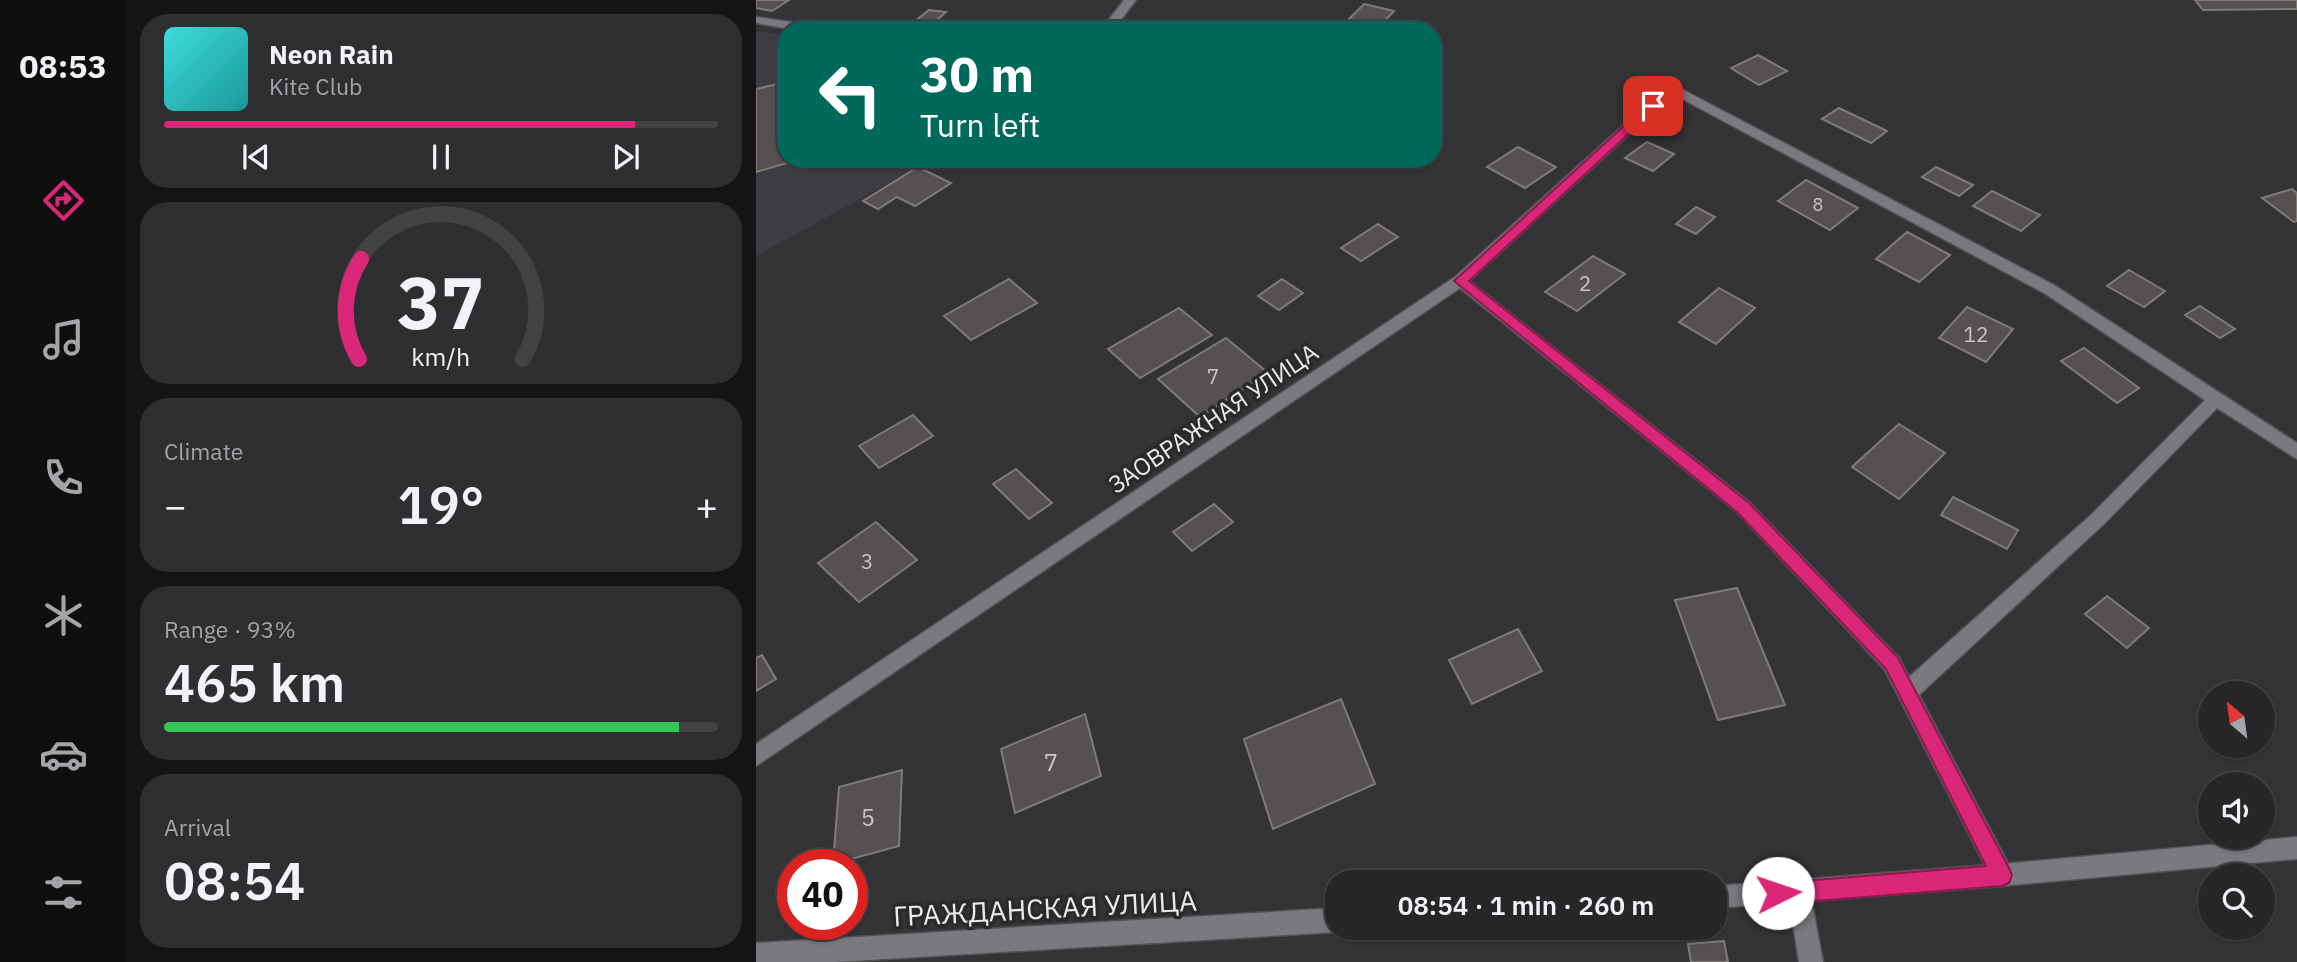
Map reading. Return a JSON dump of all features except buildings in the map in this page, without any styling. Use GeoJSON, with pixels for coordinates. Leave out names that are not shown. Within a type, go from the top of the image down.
{"type":"FeatureCollection","features":[{"type":"Feature","properties":{"kind":"street"},"geometry":{"type":"LineString","coordinates":[[1114,21],[1130,0]]}},
{"type":"Feature","properties":{"kind":"street"},"geometry":{"type":"LineString","coordinates":[[756,20],[777,23]]}},
{"type":"Feature","properties":{"kind":"street","name":"ЗАОВРАЖНАЯ УЛИЦА"},"geometry":{"type":"LineString","coordinates":[[756,755],[1460,281],[1672,88],[2049,289],[2217,398]]}},
{"type":"Feature","properties":{"kind":"street"},"geometry":{"type":"LineString","coordinates":[[1460,281],[1743,507],[1892,664],[2002,875]]}},
{"type":"Feature","properties":{"kind":"street"},"geometry":{"type":"LineString","coordinates":[[1907,692],[2098,519],[2217,398],[2297,452]]}},
{"type":"Feature","properties":{"kind":"street"},"geometry":{"type":"LineString","coordinates":[[1727,896],[2297,848]]}},
{"type":"Feature","properties":{"kind":"street"},"geometry":{"type":"LineString","coordinates":[[1799,892],[1811,962]]}},
{"type":"Feature","properties":{"kind":"street","name":"ГРАЖДАНСКАЯ УЛИЦА"},"geometry":{"type":"LineString","coordinates":[[756,955],[1325,921]]}},
{"type":"Feature","properties":{"kind":"shaded area"},"geometry":{"type":"Polygon","coordinates":[[[756,31],[777,34],[777,168],[916,168],[756,256],[756,31]]]}},
{"type":"Feature","properties":{"kind":"route"},"geometry":{"type":"LineString","coordinates":[[1653,106],[1460,281],[1743,507],[1892,664],[2002,875],[1778,893]]}}]}
